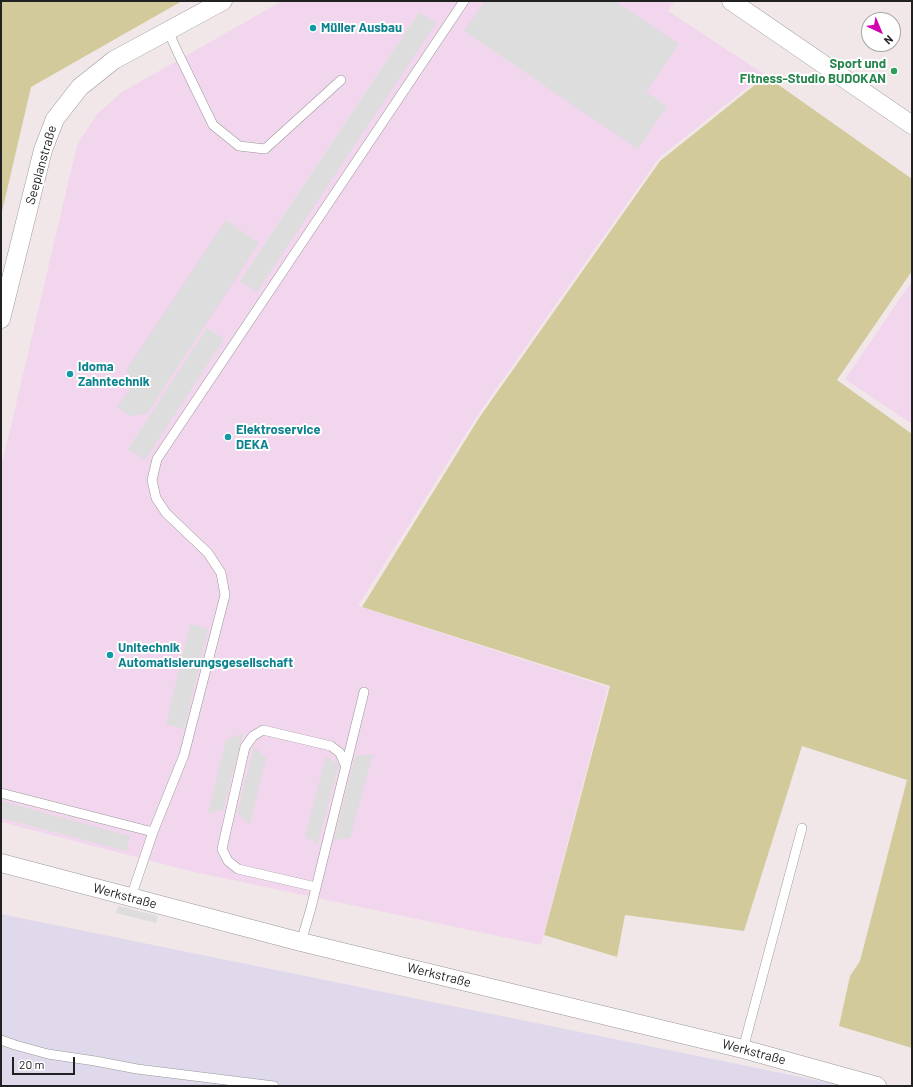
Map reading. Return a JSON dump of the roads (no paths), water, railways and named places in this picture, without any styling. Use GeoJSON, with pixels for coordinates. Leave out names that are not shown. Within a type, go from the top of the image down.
{"type":"FeatureCollection","features":[{"type":"Feature","properties":{"kind":"street","name":"Seeplanstraße"},"geometry":{"type":"LineString","coordinates":[[1,319],[43,150],[55,119],[80,87],[114,60],[223,1]]}},
{"type":"Feature","properties":{"kind":"street"},"geometry":{"type":"LineString","coordinates":[[731,1],[912,125]]}},
{"type":"Feature","properties":{"kind":"street","name":"Werkstraße"},"geometry":{"type":"LineString","coordinates":[[1,863],[301,942],[743,1049],[877,1086]]}},
{"type":"Feature","properties":{"kind":"lane"},"geometry":{"type":"LineString","coordinates":[[131,897],[153,832],[184,754],[225,595],[221,573],[208,553],[166,513],[156,498],[152,480],[157,459],[464,1]]}},
{"type":"Feature","properties":{"kind":"lane"},"geometry":{"type":"LineString","coordinates":[[168,30],[213,125],[239,146],[265,149],[340,80]]}},
{"type":"Feature","properties":{"kind":"lane"},"geometry":{"type":"LineString","coordinates":[[301,942],[311,908],[364,692]]}},
{"type":"Feature","properties":{"kind":"lane"},"geometry":{"type":"LineString","coordinates":[[316,887],[238,869],[228,861],[222,849],[245,747],[253,736],[263,730],[331,746],[340,754],[346,767]]}},
{"type":"Feature","properties":{"kind":"lane"},"geometry":{"type":"LineString","coordinates":[[1,793],[153,832]]}},
{"type":"Feature","properties":{"kind":"lane"},"geometry":{"type":"LineString","coordinates":[[743,1049],[802,828]]}},
{"type":"Feature","properties":{"kind":"lane"},"geometry":{"type":"LineString","coordinates":[[1,1040],[48,1054],[95,1060],[137,1069],[274,1086]]}},
{"type":"Feature","properties":{"kind":"place","name":"Müller Ausbau"},"geometry":{"type":"Point","coordinates":[313,28]}},
{"type":"Feature","properties":{"kind":"place","name":"Sport und Fitness-Studio BUDOKAN"},"geometry":{"type":"Point","coordinates":[894,71]}},
{"type":"Feature","properties":{"kind":"place","name":"Idoma Zahntechnik"},"geometry":{"type":"Point","coordinates":[70,374]}},
{"type":"Feature","properties":{"kind":"place","name":"Elektroservice DEKA"},"geometry":{"type":"Point","coordinates":[228,437]}},
{"type":"Feature","properties":{"kind":"place","name":"Unitechnik Automatisierungsgesellschaft"},"geometry":{"type":"Point","coordinates":[110,655]}}]}
